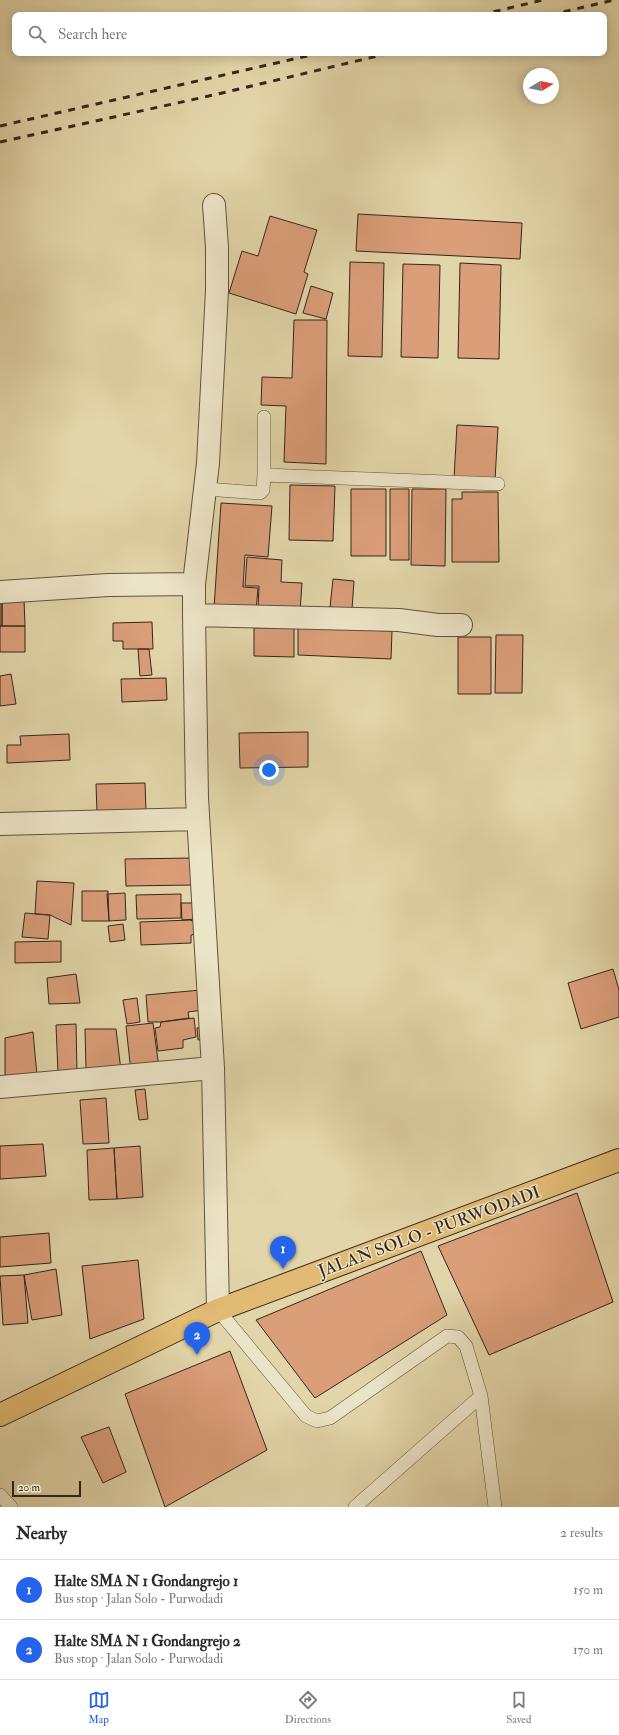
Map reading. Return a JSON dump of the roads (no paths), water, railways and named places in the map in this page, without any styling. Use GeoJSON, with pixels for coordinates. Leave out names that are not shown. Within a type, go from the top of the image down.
{"type":"FeatureCollection","features":[{"type":"Feature","properties":{"kind":"main road","name":"JALAN SOLO - PURWODADI"},"geometry":{"type":"LineString","coordinates":[[0,1415],[218,1310],[619,1160]]}},
{"type":"Feature","properties":{"kind":"street"},"geometry":{"type":"LineString","coordinates":[[214,205],[217,247],[217,290],[208,463],[194,584],[194,615],[198,819],[214,1068],[218,1310]]}},
{"type":"Feature","properties":{"kind":"street"},"geometry":{"type":"LineString","coordinates":[[0,592],[108,585],[194,584]]}},
{"type":"Feature","properties":{"kind":"street"},"geometry":{"type":"LineString","coordinates":[[194,615],[399,620],[438,625],[461,625]]}},
{"type":"Feature","properties":{"kind":"street"},"geometry":{"type":"LineString","coordinates":[[0,824],[198,819]]}},
{"type":"Feature","properties":{"kind":"street"},"geometry":{"type":"LineString","coordinates":[[0,1087],[214,1068]]}},
{"type":"Feature","properties":{"kind":"lane"},"geometry":{"type":"LineString","coordinates":[[206,489],[260,492],[263,490],[264,417]]}},
{"type":"Feature","properties":{"kind":"lane"},"geometry":{"type":"LineString","coordinates":[[264,475],[498,484]]}},
{"type":"Feature","properties":{"kind":"lane"},"geometry":{"type":"LineString","coordinates":[[218,1310],[306,1416],[318,1421],[330,1418],[446,1336],[458,1337],[466,1346],[481,1396],[495,1507]]}},
{"type":"Feature","properties":{"kind":"lane"},"geometry":{"type":"LineString","coordinates":[[355,1507],[481,1396]]}},
{"type":"Feature","properties":{"kind":"lane"},"geometry":{"type":"LineString","coordinates":[[0,1495],[11,1507]]}},
{"type":"Feature","properties":{"kind":"railway"},"geometry":{"type":"LineString","coordinates":[[493,12],[543,0]]}},
{"type":"Feature","properties":{"kind":"railway"},"geometry":{"type":"LineString","coordinates":[[563,12],[614,0]]}},
{"type":"Feature","properties":{"kind":"railway"},"geometry":{"type":"LineString","coordinates":[[0,126],[307,56]]}},
{"type":"Feature","properties":{"kind":"railway"},"geometry":{"type":"LineString","coordinates":[[0,142],[218,94],[377,56]]}},
{"type":"Feature","properties":{"kind":"place","name":"Halte SMA N 1 Gondangrejo 1"},"geometry":{"type":"Point","coordinates":[283,1269]}},
{"type":"Feature","properties":{"kind":"place","name":"Halte SMA N 1 Gondangrejo 2"},"geometry":{"type":"Point","coordinates":[197,1355]}}]}
